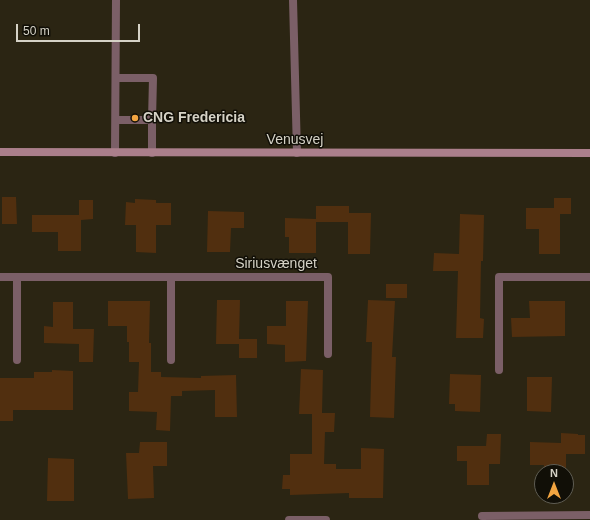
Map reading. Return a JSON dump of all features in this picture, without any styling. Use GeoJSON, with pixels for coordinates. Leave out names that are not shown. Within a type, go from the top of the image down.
{"type":"FeatureCollection","features":[{"type":"Feature","properties":{"kind":"street"},"geometry":{"type":"LineString","coordinates":[[116,0],[116,153]]}},
{"type":"Feature","properties":{"kind":"street"},"geometry":{"type":"LineString","coordinates":[[293,0],[296,153]]}},
{"type":"Feature","properties":{"kind":"street"},"geometry":{"type":"LineString","coordinates":[[116,78],[153,78],[152,153]]}},
{"type":"Feature","properties":{"kind":"street"},"geometry":{"type":"LineString","coordinates":[[116,120],[152,120]]}},
{"type":"Feature","properties":{"kind":"street","name":"Venusvej"},"geometry":{"type":"LineString","coordinates":[[0,152],[590,153]]}},
{"type":"Feature","properties":{"kind":"street","name":"Siriusvænget"},"geometry":{"type":"LineString","coordinates":[[0,277],[328,277],[328,354]]}},
{"type":"Feature","properties":{"kind":"street"},"geometry":{"type":"LineString","coordinates":[[17,277],[17,360]]}},
{"type":"Feature","properties":{"kind":"street"},"geometry":{"type":"LineString","coordinates":[[171,277],[171,360]]}},
{"type":"Feature","properties":{"kind":"street"},"geometry":{"type":"LineString","coordinates":[[499,370],[499,277],[590,277]]}},
{"type":"Feature","properties":{"kind":"street"},"geometry":{"type":"LineString","coordinates":[[482,516],[590,515]]}},
{"type":"Feature","properties":{"kind":"street"},"geometry":{"type":"LineString","coordinates":[[289,520],[326,520]]}},
{"type":"Feature","properties":{"kind":"building"},"geometry":{"type":"Polygon","coordinates":[[[2,197],[16,197],[17,224],[2,224],[2,197]]]}},
{"type":"Feature","properties":{"kind":"building"},"geometry":{"type":"Polygon","coordinates":[[[554,198],[571,198],[571,214],[560,214],[560,254],[539,254],[539,229],[526,229],[526,208],[554,208],[554,198]]]}},
{"type":"Feature","properties":{"kind":"building"},"geometry":{"type":"Polygon","coordinates":[[[135,199],[156,200],[156,203],[171,203],[171,225],[156,225],[156,253],[136,252],[136,225],[125,225],[126,202],[135,203],[135,199]]]}},
{"type":"Feature","properties":{"kind":"building"},"geometry":{"type":"Polygon","coordinates":[[[79,200],[93,200],[93,219],[81,220],[81,251],[58,251],[58,232],[32,232],[32,215],[79,215],[79,200]]]}},
{"type":"Feature","properties":{"kind":"building"},"geometry":{"type":"Polygon","coordinates":[[[316,206],[349,206],[349,213],[371,213],[370,254],[348,254],[348,222],[316,222],[316,253],[289,253],[289,237],[285,237],[285,218],[316,219],[316,206]]]}},
{"type":"Feature","properties":{"kind":"building"},"geometry":{"type":"Polygon","coordinates":[[[208,211],[244,212],[244,228],[231,228],[230,252],[207,252],[208,211]]]}},
{"type":"Feature","properties":{"kind":"building"},"geometry":{"type":"Polygon","coordinates":[[[460,214],[484,215],[483,261],[481,261],[480,318],[484,319],[483,338],[456,338],[458,271],[433,271],[434,253],[459,254],[460,214]]]}},
{"type":"Feature","properties":{"kind":"building"},"geometry":{"type":"Polygon","coordinates":[[[386,284],[407,284],[407,298],[386,298],[386,284]]]}},
{"type":"Feature","properties":{"kind":"building"},"geometry":{"type":"Polygon","coordinates":[[[217,300],[240,300],[239,339],[257,339],[257,358],[239,358],[239,344],[216,344],[217,300]]]}},
{"type":"Feature","properties":{"kind":"building"},"geometry":{"type":"Polygon","coordinates":[[[368,300],[395,301],[392,357],[396,357],[394,418],[370,417],[372,342],[366,342],[368,300]]]}},
{"type":"Feature","properties":{"kind":"building"},"geometry":{"type":"Polygon","coordinates":[[[108,301],[150,301],[149,343],[151,343],[151,372],[161,372],[161,377],[201,378],[201,376],[236,375],[237,417],[215,417],[215,390],[182,391],[182,396],[171,396],[170,431],[156,430],[157,412],[129,411],[129,392],[138,392],[139,362],[129,362],[127,326],[108,326],[108,301]]]}},
{"type":"Feature","properties":{"kind":"building"},"geometry":{"type":"Polygon","coordinates":[[[286,301],[308,301],[306,361],[285,362],[285,345],[267,344],[267,326],[286,326],[286,301]]]}},
{"type":"Feature","properties":{"kind":"building"},"geometry":{"type":"Polygon","coordinates":[[[529,301],[565,301],[565,336],[512,337],[511,318],[530,318],[529,301]]]}},
{"type":"Feature","properties":{"kind":"building"},"geometry":{"type":"Polygon","coordinates":[[[53,302],[73,302],[73,329],[94,329],[93,362],[79,362],[79,344],[44,343],[44,326],[53,327],[53,302]]]}},
{"type":"Feature","properties":{"kind":"building"},"geometry":{"type":"Polygon","coordinates":[[[301,369],[323,370],[322,413],[335,413],[334,432],[325,432],[324,464],[336,464],[336,469],[361,469],[361,448],[384,449],[383,498],[349,498],[349,493],[290,495],[290,489],[282,489],[283,475],[290,475],[290,454],[312,454],[312,414],[299,414],[301,369]]]}},
{"type":"Feature","properties":{"kind":"building"},"geometry":{"type":"Polygon","coordinates":[[[52,370],[73,371],[73,410],[13,410],[13,421],[0,421],[0,378],[34,378],[34,372],[52,372],[52,370]]]}},
{"type":"Feature","properties":{"kind":"building"},"geometry":{"type":"Polygon","coordinates":[[[450,374],[481,375],[480,412],[455,411],[455,404],[449,404],[450,374]]]}},
{"type":"Feature","properties":{"kind":"building"},"geometry":{"type":"Polygon","coordinates":[[[527,377],[552,377],[551,412],[527,411],[527,377]]]}},
{"type":"Feature","properties":{"kind":"building"},"geometry":{"type":"Polygon","coordinates":[[[561,433],[585,435],[585,454],[566,454],[566,464],[530,465],[530,442],[561,443],[561,433]]]}},
{"type":"Feature","properties":{"kind":"building"},"geometry":{"type":"Polygon","coordinates":[[[487,434],[501,434],[500,464],[489,464],[489,485],[467,485],[467,461],[457,461],[457,446],[486,446],[487,434]]]}},
{"type":"Feature","properties":{"kind":"building"},"geometry":{"type":"Polygon","coordinates":[[[140,442],[167,442],[167,466],[153,466],[154,498],[128,499],[126,453],[139,453],[140,442]]]}},
{"type":"Feature","properties":{"kind":"building"},"geometry":{"type":"Polygon","coordinates":[[[48,458],[74,459],[74,501],[47,501],[48,458]]]}},
{"type":"Feature","properties":{"kind":"place","name":"CNG Fredericia"},"geometry":{"type":"Point","coordinates":[135,118]}}]}
